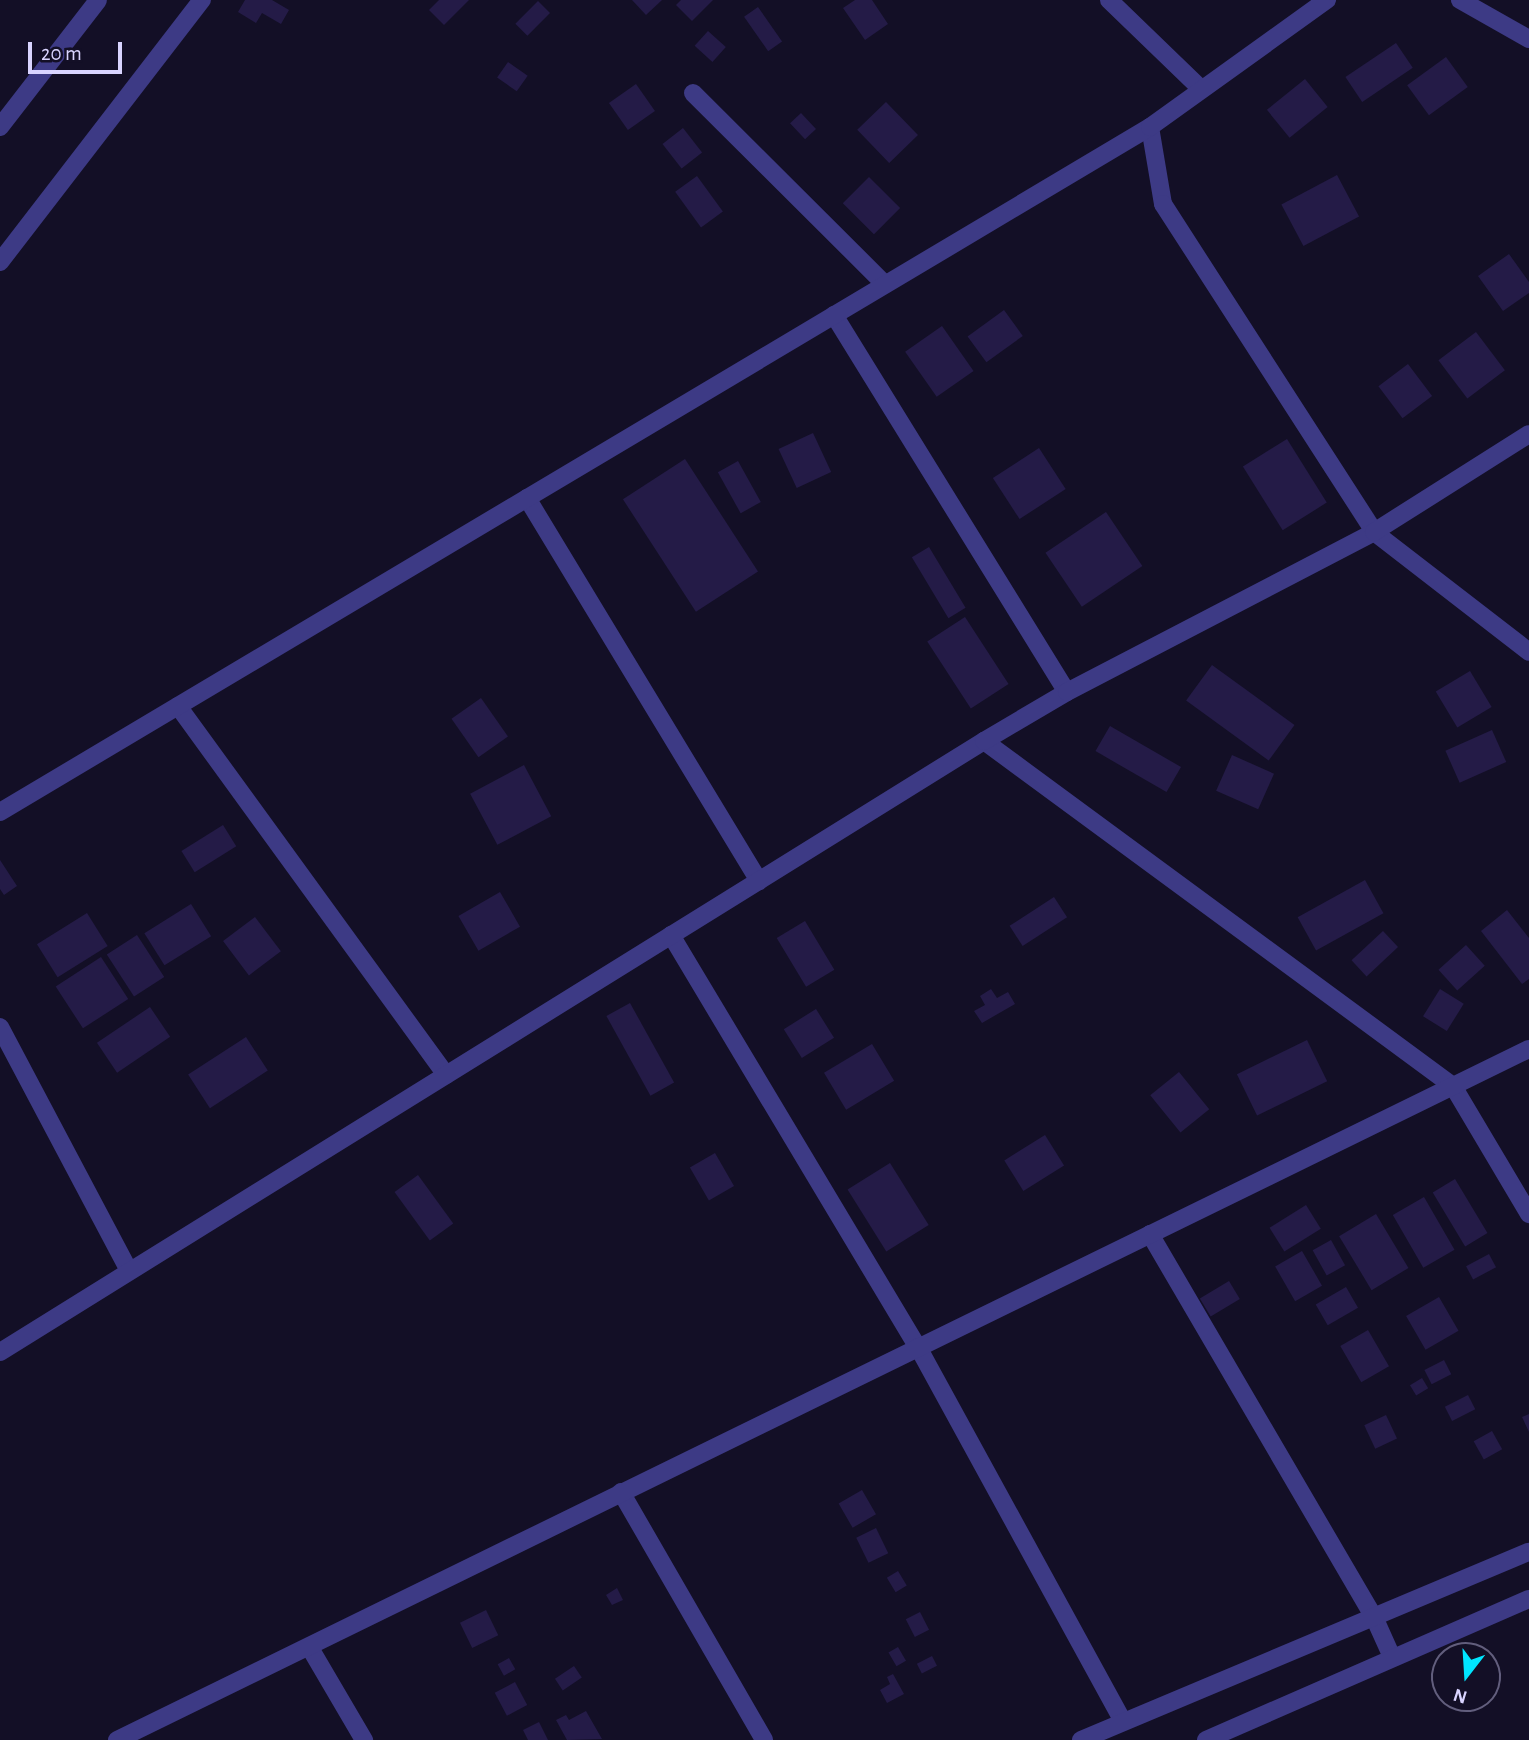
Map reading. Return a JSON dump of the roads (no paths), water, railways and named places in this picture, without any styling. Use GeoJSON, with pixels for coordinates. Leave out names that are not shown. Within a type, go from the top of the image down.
{"type":"FeatureCollection","features":[{"type":"Feature","properties":{"kind":"street"},"geometry":{"type":"LineString","coordinates":[[0,127],[98,0]]}},
{"type":"Feature","properties":{"kind":"street"},"geometry":{"type":"LineString","coordinates":[[0,262],[202,0]]}},
{"type":"Feature","properties":{"kind":"street"},"geometry":{"type":"LineString","coordinates":[[1109,0],[1200,88]]}},
{"type":"Feature","properties":{"kind":"street"},"geometry":{"type":"LineString","coordinates":[[0,811],[1150,127],[1200,88],[1327,0]]}},
{"type":"Feature","properties":{"kind":"street"},"geometry":{"type":"LineString","coordinates":[[1460,0],[1529,39]]}},
{"type":"Feature","properties":{"kind":"street"},"geometry":{"type":"LineString","coordinates":[[693,93],[885,284]]}},
{"type":"Feature","properties":{"kind":"street"},"geometry":{"type":"LineString","coordinates":[[1150,127],[1163,204],[1374,532],[1529,652]]}},
{"type":"Feature","properties":{"kind":"street"},"geometry":{"type":"LineString","coordinates":[[834,315],[1067,692]]}},
{"type":"Feature","properties":{"kind":"street"},"geometry":{"type":"LineString","coordinates":[[0,1352],[984,741],[1067,692],[1374,532],[1529,434]]}},
{"type":"Feature","properties":{"kind":"street"},"geometry":{"type":"LineString","coordinates":[[527,498],[759,881]]}},
{"type":"Feature","properties":{"kind":"street"},"geometry":{"type":"LineString","coordinates":[[178,706],[446,1075]]}},
{"type":"Feature","properties":{"kind":"street"},"geometry":{"type":"LineString","coordinates":[[984,741],[1453,1086],[1529,1214]]}},
{"type":"Feature","properties":{"kind":"street"},"geometry":{"type":"LineString","coordinates":[[671,935],[918,1347],[1123,1722]]}},
{"type":"Feature","properties":{"kind":"street"},"geometry":{"type":"LineString","coordinates":[[0,1027],[129,1271]]}},
{"type":"Feature","properties":{"kind":"street"},"geometry":{"type":"LineString","coordinates":[[117,1740],[310,1648],[621,1492],[1529,1049]]}},
{"type":"Feature","properties":{"kind":"street"},"geometry":{"type":"LineString","coordinates":[[1150,1234],[1374,1618],[1392,1657]]}},
{"type":"Feature","properties":{"kind":"street"},"geometry":{"type":"LineString","coordinates":[[621,1492],[764,1740]]}},
{"type":"Feature","properties":{"kind":"street"},"geometry":{"type":"LineString","coordinates":[[1081,1740],[1529,1552]]}},
{"type":"Feature","properties":{"kind":"street"},"geometry":{"type":"LineString","coordinates":[[1206,1740],[1529,1599]]}},
{"type":"Feature","properties":{"kind":"street"},"geometry":{"type":"LineString","coordinates":[[310,1648],[365,1740]]}}]}
